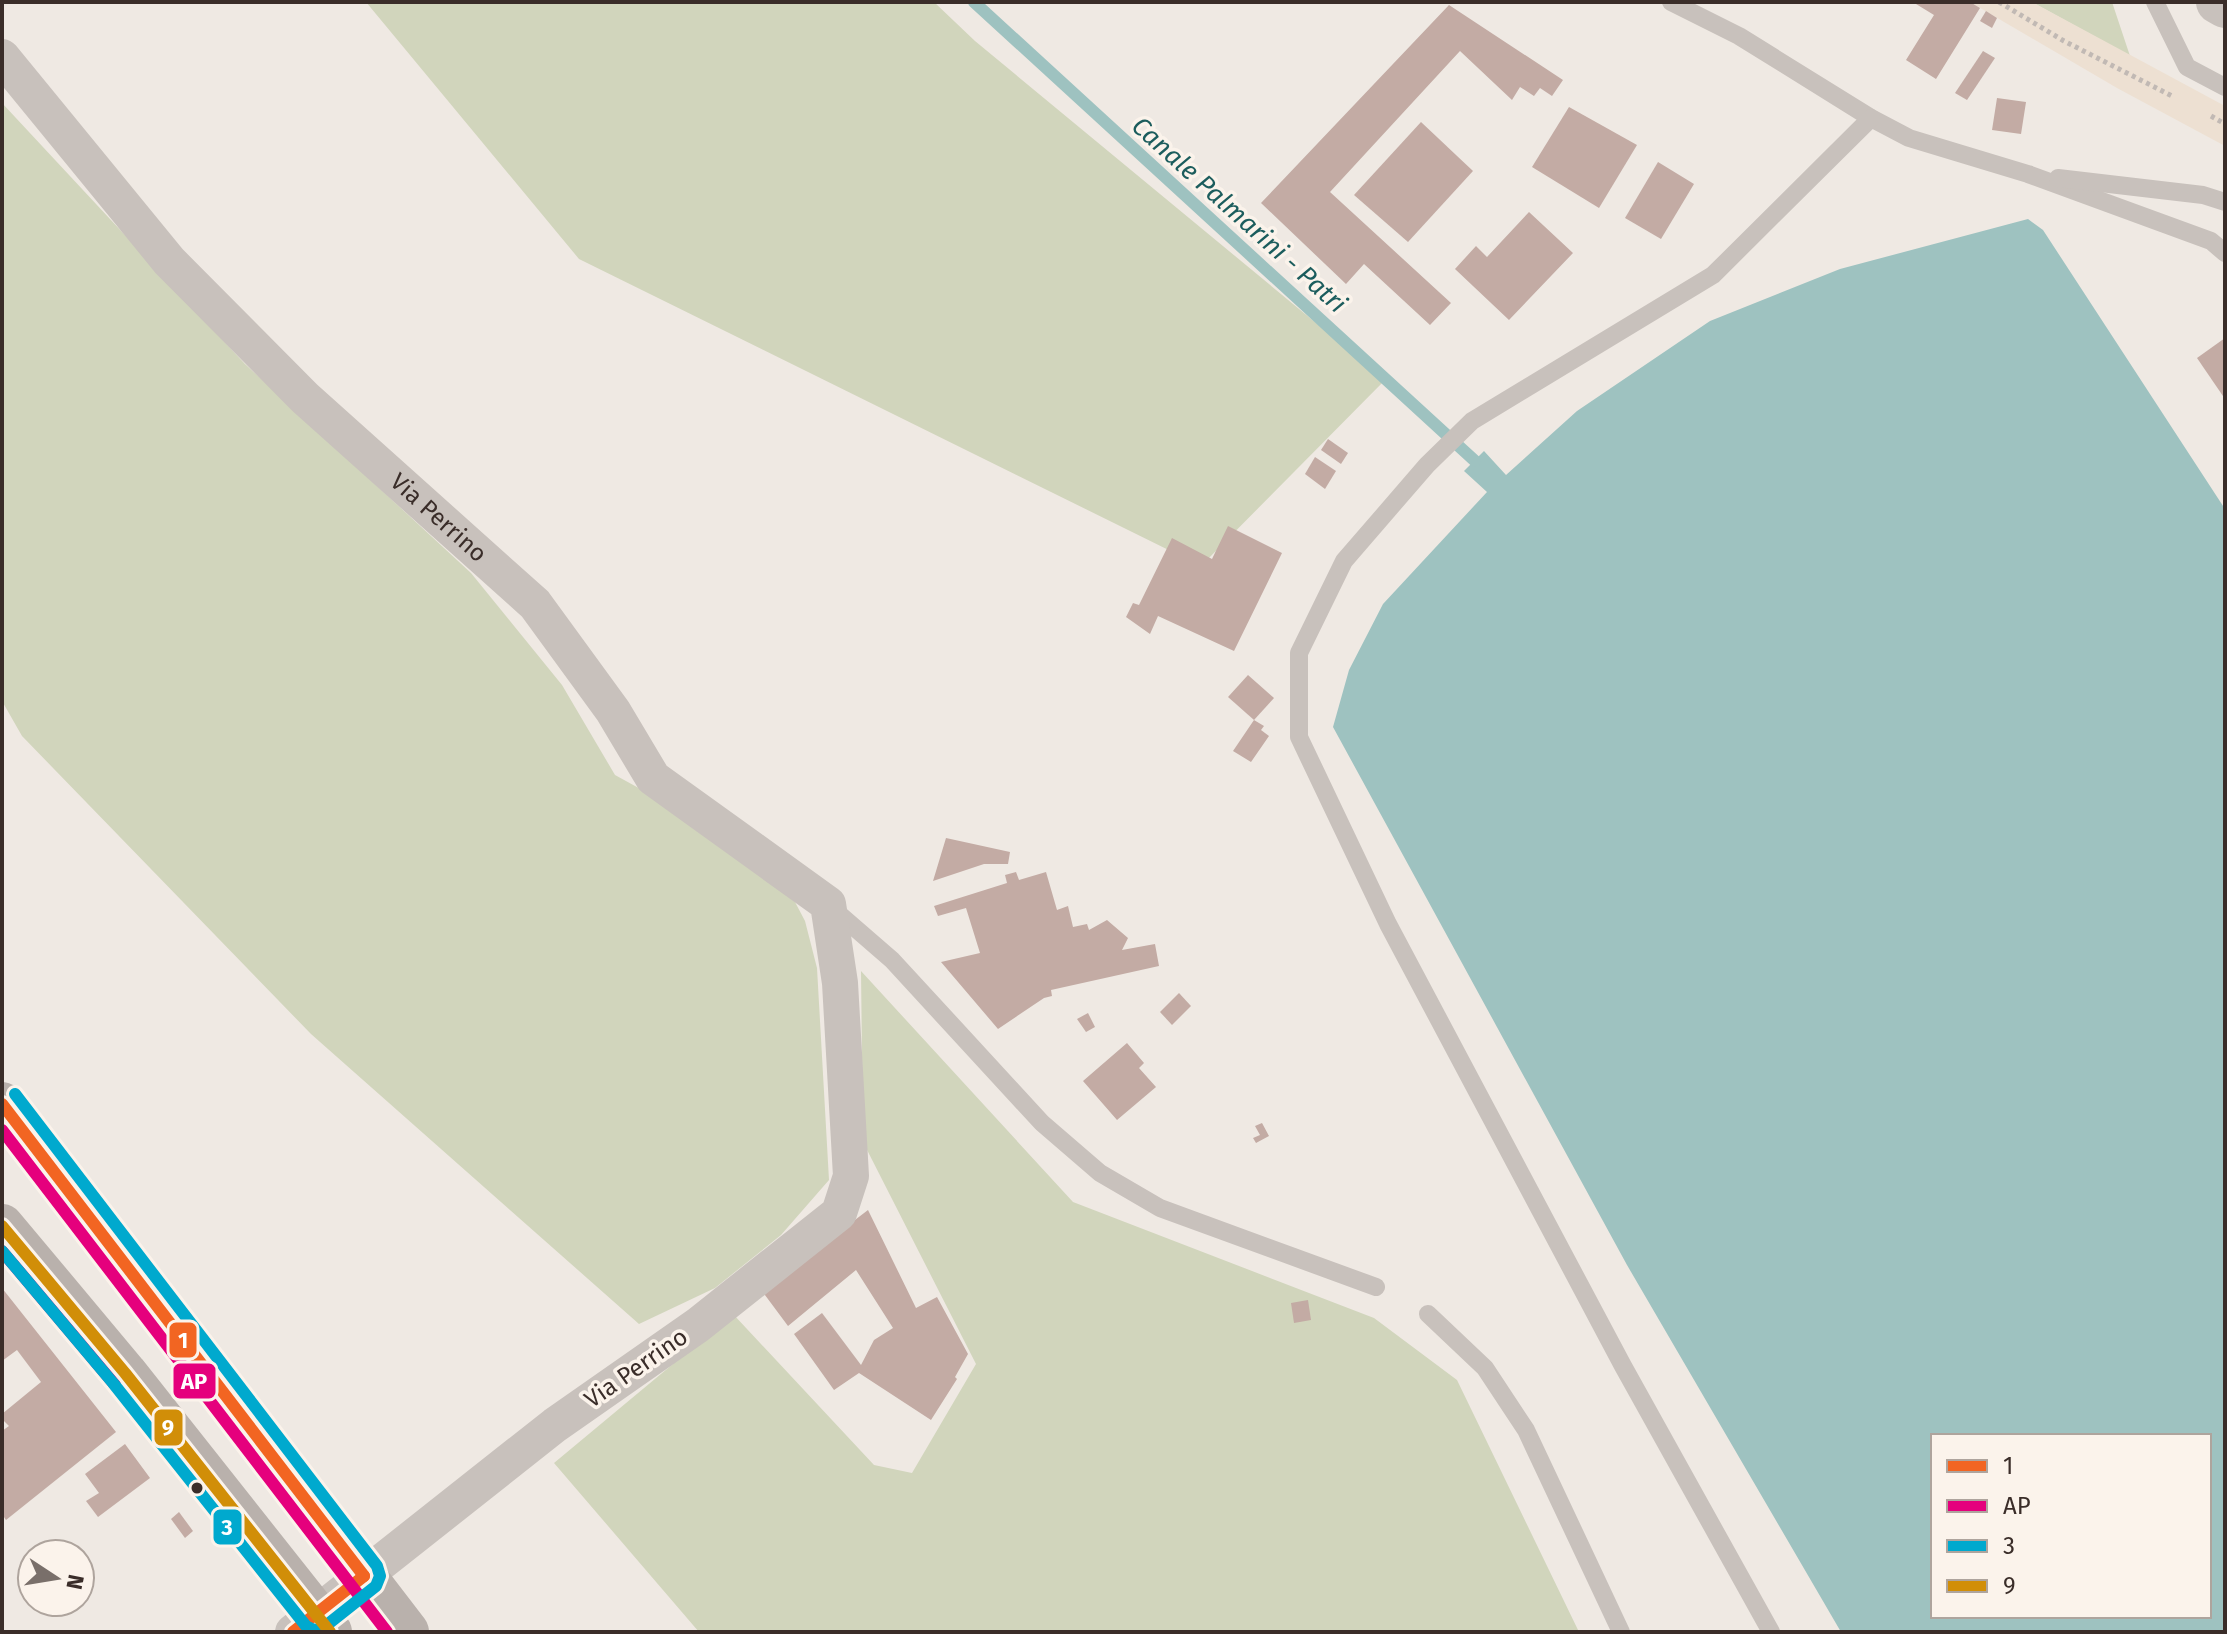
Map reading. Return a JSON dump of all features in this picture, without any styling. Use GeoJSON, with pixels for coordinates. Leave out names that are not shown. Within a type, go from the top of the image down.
{"type":"FeatureCollection","features":[{"type":"Feature","properties":{"kind":"main road"},"geometry":{"type":"LineString","coordinates":[[2,1104],[407,1632]]}},
{"type":"Feature","properties":{"kind":"main road"},"geometry":{"type":"LineString","coordinates":[[2,1226],[125,1373],[313,1626]]}},
{"type":"Feature","properties":{"kind":"street"},"geometry":{"type":"LineString","coordinates":[[2218,2],[2225,6]]}},
{"type":"Feature","properties":{"kind":"street","name":"Via Perrino"},"geometry":{"type":"LineString","coordinates":[[2,57],[169,261],[305,398],[535,604],[613,711],[653,778],[828,904],[840,983],[851,1176],[839,1213],[698,1325],[555,1425],[364,1576],[313,1626]]}},
{"type":"Feature","properties":{"kind":"lane"},"geometry":{"type":"LineString","coordinates":[[1671,2],[1739,36],[1871,118],[1909,138],[2028,174],[2211,241],[2225,253]]}},
{"type":"Feature","properties":{"kind":"lane"},"geometry":{"type":"LineString","coordinates":[[2155,2],[2187,67],[2225,87]]}},
{"type":"Feature","properties":{"kind":"lane"},"geometry":{"type":"LineString","coordinates":[[1771,1632],[1623,1366],[1388,924],[1299,737],[1299,653],[1344,561],[1427,465],[1472,421],[1713,275],[1871,118]]}},
{"type":"Feature","properties":{"kind":"lane"},"geometry":{"type":"LineString","coordinates":[[2028,174],[2203,195],[2225,202]]}},
{"type":"Feature","properties":{"kind":"lane"},"geometry":{"type":"LineString","coordinates":[[828,904],[892,960],[1042,1123],[1100,1173],[1160,1208],[1376,1287]]}},
{"type":"Feature","properties":{"kind":"lane"},"geometry":{"type":"LineString","coordinates":[[1428,1314],[1485,1368],[1526,1430],[1621,1632]]}},
{"type":"Feature","properties":{"kind":"path"},"geometry":{"type":"LineString","coordinates":[[1999,2],[2064,41],[2185,103]]}},
{"type":"Feature","properties":{"kind":"path"},"geometry":{"type":"LineString","coordinates":[[2198,110],[2225,124]]}},
{"type":"Feature","properties":{"kind":"green space"},"geometry":{"type":"Polygon","coordinates":[[[366,2],[934,2],[975,41],[1385,380],[1201,566],[579,259],[366,2]]]}},
{"type":"Feature","properties":{"kind":"green space"},"geometry":{"type":"Polygon","coordinates":[[[2032,2],[2112,2],[2130,56],[2041,7],[2032,2]]]}},
{"type":"Feature","properties":{"kind":"green space"},"geometry":{"type":"Polygon","coordinates":[[[2,103],[245,364],[471,573],[562,685],[615,775],[686,814],[795,902],[805,921],[817,968],[829,1180],[781,1235],[715,1288],[639,1324],[311,1034],[22,736],[2,701],[2,103]]]}},
{"type":"Feature","properties":{"kind":"green space"},"geometry":{"type":"Polygon","coordinates":[[[861,971],[1073,1202],[1374,1318],[1457,1380],[1579,1632],[699,1632],[554,1463],[733,1314],[874,1465],[912,1473],[976,1364],[863,1142],[861,971]]]}},
{"type":"Feature","properties":{"kind":"shaded area"},"geometry":{"type":"Polygon","coordinates":[[[1970,2],[2032,2],[2225,106],[2225,146],[2117,88],[1970,2]]]}},
{"type":"Feature","properties":{"kind":"water"},"geometry":{"type":"Polygon","coordinates":[[[2028,219],[2043,230],[2225,509],[2225,1632],[1841,1632],[1627,1265],[1333,727],[1349,670],[1383,604],[1487,492],[1464,471],[1484,451],[1506,475],[1577,411],[1710,321],[1840,269],[2028,219]]]}},
{"type":"Feature","properties":{"kind":"building"},"geometry":{"type":"Polygon","coordinates":[[[1917,2],[1970,2],[1980,8],[1936,79],[1906,60],[1934,15],[1917,2]]]}},
{"type":"Feature","properties":{"kind":"building"},"geometry":{"type":"Polygon","coordinates":[[[1449,5],[1563,80],[1552,96],[1540,88],[1534,96],[1520,87],[1512,100],[1460,51],[1330,192],[1451,303],[1430,325],[1364,264],[1346,284],[1261,203],[1449,5]]]}},
{"type":"Feature","properties":{"kind":"building"},"geometry":{"type":"Polygon","coordinates":[[[1986,11],[1997,18],[1992,28],[1980,21],[1986,11]]]}},
{"type":"Feature","properties":{"kind":"building"},"geometry":{"type":"Polygon","coordinates":[[[1983,51],[1995,58],[1967,100],[1955,93],[1983,51]]]}},
{"type":"Feature","properties":{"kind":"building"},"geometry":{"type":"Polygon","coordinates":[[[1997,98],[2026,102],[2021,134],[1992,130],[1997,98]]]}},
{"type":"Feature","properties":{"kind":"building"},"geometry":{"type":"Polygon","coordinates":[[[1569,107],[1637,145],[1599,208],[1532,167],[1569,107]]]}},
{"type":"Feature","properties":{"kind":"building"},"geometry":{"type":"Polygon","coordinates":[[[1421,122],[1473,171],[1408,242],[1354,195],[1421,122]]]}},
{"type":"Feature","properties":{"kind":"building"},"geometry":{"type":"Polygon","coordinates":[[[1658,162],[1694,184],[1661,239],[1625,218],[1658,162]]]}},
{"type":"Feature","properties":{"kind":"building"},"geometry":{"type":"Polygon","coordinates":[[[1529,212],[1573,253],[1509,320],[1455,269],[1476,246],[1487,257],[1529,212]]]}},
{"type":"Feature","properties":{"kind":"building"},"geometry":{"type":"Polygon","coordinates":[[[2225,338],[2225,399],[2197,358],[2225,338]]]}},
{"type":"Feature","properties":{"kind":"building"},"geometry":{"type":"Polygon","coordinates":[[[1328,439],[1348,453],[1341,464],[1321,450],[1328,439]]]}},
{"type":"Feature","properties":{"kind":"building"},"geometry":{"type":"Polygon","coordinates":[[[1315,457],[1336,471],[1325,489],[1305,474],[1315,457]]]}},
{"type":"Feature","properties":{"kind":"building"},"geometry":{"type":"Polygon","coordinates":[[[1228,526],[1282,553],[1234,651],[1158,616],[1150,634],[1126,617],[1133,603],[1139,605],[1172,538],[1212,559],[1228,526]]]}},
{"type":"Feature","properties":{"kind":"building"},"geometry":{"type":"Polygon","coordinates":[[[1248,675],[1274,698],[1254,720],[1228,697],[1248,675]]]}},
{"type":"Feature","properties":{"kind":"building"},"geometry":{"type":"Polygon","coordinates":[[[1254,720],[1264,726],[1261,730],[1269,736],[1251,762],[1233,751],[1254,720]]]}},
{"type":"Feature","properties":{"kind":"building"},"geometry":{"type":"Polygon","coordinates":[[[946,838],[1010,852],[1008,864],[984,864],[933,881],[946,838]]]}},
{"type":"Feature","properties":{"kind":"building"},"geometry":{"type":"Polygon","coordinates":[[[1016,872],[1019,880],[1046,872],[1057,910],[1068,906],[1073,927],[1087,924],[1089,930],[1107,920],[1128,938],[1122,950],[1155,944],[1159,966],[1051,990],[1052,996],[1044,998],[998,1029],[941,962],[980,953],[966,908],[938,916],[934,906],[1007,883],[1005,875],[1016,872]]]}},
{"type":"Feature","properties":{"kind":"building"},"geometry":{"type":"Polygon","coordinates":[[[1179,993],[1191,1006],[1172,1025],[1160,1012],[1179,993]]]}},
{"type":"Feature","properties":{"kind":"building"},"geometry":{"type":"Polygon","coordinates":[[[1088,1013],[1095,1027],[1086,1032],[1077,1019],[1088,1013]]]}},
{"type":"Feature","properties":{"kind":"building"},"geometry":{"type":"Polygon","coordinates":[[[1127,1043],[1144,1063],[1139,1068],[1156,1087],[1117,1120],[1083,1081],[1127,1043]]]}},
{"type":"Feature","properties":{"kind":"building"},"geometry":{"type":"Polygon","coordinates":[[[1262,1123],[1269,1136],[1256,1143],[1253,1138],[1260,1135],[1255,1126],[1262,1123]]]}},
{"type":"Feature","properties":{"kind":"building"},"geometry":{"type":"Polygon","coordinates":[[[868,1210],[916,1308],[937,1297],[968,1354],[955,1377],[957,1379],[931,1420],[859,1373],[834,1390],[794,1334],[822,1313],[861,1365],[874,1340],[893,1328],[856,1270],[788,1326],[762,1291],[868,1210]]]}},
{"type":"Feature","properties":{"kind":"building"},"geometry":{"type":"Polygon","coordinates":[[[2,1288],[116,1432],[6,1520],[2,1514],[2,1431],[9,1426],[2,1419],[2,1414],[41,1382],[17,1350],[2,1361],[2,1288]]]}},
{"type":"Feature","properties":{"kind":"building"},"geometry":{"type":"Polygon","coordinates":[[[1308,1300],[1311,1320],[1294,1323],[1291,1303],[1308,1300]]]}},
{"type":"Feature","properties":{"kind":"building"},"geometry":{"type":"Polygon","coordinates":[[[125,1444],[150,1478],[98,1517],[86,1501],[99,1493],[85,1474],[125,1444]]]}},
{"type":"Feature","properties":{"kind":"building"},"geometry":{"type":"Polygon","coordinates":[[[179,1512],[193,1531],[185,1538],[171,1519],[179,1512]]]}},
{"type":"Feature","properties":{"kind":"waterway","name":"Canale Palmarini - Patri"},"geometry":{"type":"LineString","coordinates":[[974,2],[1475,461]]}},
{"type":"Feature","properties":{"kind":"transit line","name":"3"},"geometry":{"type":"LineString","coordinates":[[2,1251],[113,1383],[306,1626],[314,1630],[323,1628],[376,1586],[380,1576],[377,1566],[15,1094]]}},
{"type":"Feature","properties":{"kind":"transit line","name":"1"},"geometry":{"type":"LineString","coordinates":[[2,1104],[364,1576]]}},
{"type":"Feature","properties":{"kind":"transit line","name":"AP"},"geometry":{"type":"LineString","coordinates":[[2,1130],[387,1632]]}},
{"type":"Feature","properties":{"kind":"transit line","name":"9"},"geometry":{"type":"LineString","coordinates":[[2,1226],[125,1373],[330,1632]]}},
{"type":"Feature","properties":{"kind":"transit line","name":"AP"},"geometry":{"type":"LineString","coordinates":[[2,1251],[115,1385]]}},
{"type":"Feature","properties":{"kind":"transit line","name":"1"},"geometry":{"type":"LineString","coordinates":[[293,1632],[364,1576]]}}]}
